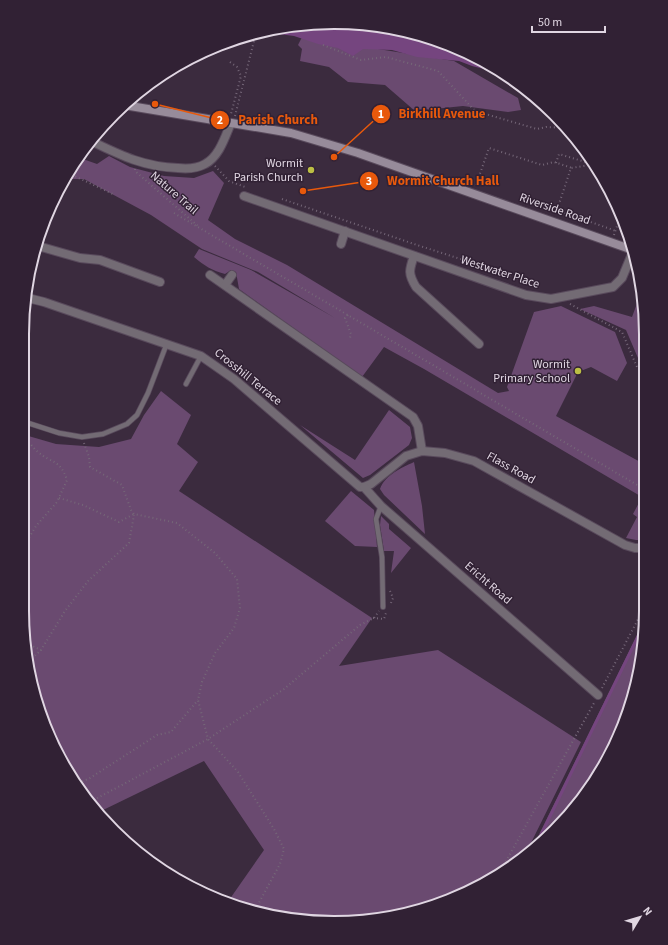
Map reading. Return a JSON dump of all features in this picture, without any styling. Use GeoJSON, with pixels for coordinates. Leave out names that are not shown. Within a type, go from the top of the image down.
{"type":"FeatureCollection","features":[{"type":"Feature","properties":{"kind":"main road","name":"Riverside Road"},"geometry":{"type":"LineString","coordinates":[[131,106],[291,133],[358,153],[627,248]]}},
{"type":"Feature","properties":{"kind":"street"},"geometry":{"type":"LineString","coordinates":[[96,143],[136,162],[160,168],[192,169],[206,164],[217,153],[232,124]]}},
{"type":"Feature","properties":{"kind":"street","name":"Westwater Place"},"geometry":{"type":"LineString","coordinates":[[244,196],[526,295],[552,299],[613,287],[622,278],[630,259]]}},
{"type":"Feature","properties":{"kind":"street"},"geometry":{"type":"LineString","coordinates":[[340,244],[345,231]]}},
{"type":"Feature","properties":{"kind":"street"},"geometry":{"type":"LineString","coordinates":[[42,247],[80,258],[100,260],[160,282]]}},
{"type":"Feature","properties":{"kind":"street"},"geometry":{"type":"LineString","coordinates":[[414,256],[410,269],[411,278],[416,287],[479,344]]}},
{"type":"Feature","properties":{"kind":"street"},"geometry":{"type":"LineString","coordinates":[[210,275],[413,417],[418,426],[422,451]]}},
{"type":"Feature","properties":{"kind":"street"},"geometry":{"type":"LineString","coordinates":[[225,285],[232,275]]}},
{"type":"Feature","properties":{"kind":"street","name":"Crosshill Terrace"},"geometry":{"type":"LineString","coordinates":[[32,299],[167,343],[201,356],[234,379],[360,486],[364,487]]}},
{"type":"Feature","properties":{"kind":"street","name":"Flass Road"},"geometry":{"type":"LineString","coordinates":[[364,487],[371,484],[406,456],[422,451],[445,453],[474,461],[620,543],[630,547],[639,548]]}},
{"type":"Feature","properties":{"kind":"street","name":"Ericht Road"},"geometry":{"type":"LineString","coordinates":[[364,487],[381,506],[598,695]]}},
{"type":"Feature","properties":{"kind":"lane"},"geometry":{"type":"LineString","coordinates":[[29,423],[58,433],[82,437],[103,434],[127,424],[137,415],[148,393],[167,343]]}},
{"type":"Feature","properties":{"kind":"lane"},"geometry":{"type":"LineString","coordinates":[[186,384],[201,356]]}},
{"type":"Feature","properties":{"kind":"lane"},"geometry":{"type":"LineString","coordinates":[[381,506],[376,519],[382,558],[382,608]]}},
{"type":"Feature","properties":{"kind":"path"},"geometry":{"type":"LineString","coordinates":[[232,124],[254,39]]}},
{"type":"Feature","properties":{"kind":"path"},"geometry":{"type":"LineString","coordinates":[[323,45],[361,60],[386,57],[438,71],[475,111],[537,129],[546,127],[558,128]]}},
{"type":"Feature","properties":{"kind":"path"},"geometry":{"type":"LineString","coordinates":[[230,62],[237,67],[241,76],[231,114],[232,124]]}},
{"type":"Feature","properties":{"kind":"path"},"geometry":{"type":"LineString","coordinates":[[472,193],[489,148],[542,165],[556,163],[572,168],[588,165]]}},
{"type":"Feature","properties":{"kind":"path"},"geometry":{"type":"LineString","coordinates":[[556,163],[559,154],[586,162]]}},
{"type":"Feature","properties":{"kind":"path"},"geometry":{"type":"LineString","coordinates":[[210,160],[229,181],[251,188]]}},
{"type":"Feature","properties":{"kind":"path"},"geometry":{"type":"LineString","coordinates":[[555,217],[572,168]]}},
{"type":"Feature","properties":{"kind":"path","name":"Nature Trail"},"geometry":{"type":"LineString","coordinates":[[135,171],[202,229]]}},
{"type":"Feature","properties":{"kind":"path"},"geometry":{"type":"LineString","coordinates":[[73,176],[115,195]]}},
{"type":"Feature","properties":{"kind":"path"},"geometry":{"type":"LineString","coordinates":[[280,198],[498,271],[530,284],[545,298]]}},
{"type":"Feature","properties":{"kind":"path"},"geometry":{"type":"LineString","coordinates":[[557,210],[616,231]]}},
{"type":"Feature","properties":{"kind":"path"},"geometry":{"type":"LineString","coordinates":[[174,213],[639,487]]}},
{"type":"Feature","properties":{"kind":"path"},"geometry":{"type":"LineString","coordinates":[[611,242],[618,223]]}},
{"type":"Feature","properties":{"kind":"path"},"geometry":{"type":"LineString","coordinates":[[558,297],[622,332],[637,366],[639,367]]}},
{"type":"Feature","properties":{"kind":"path"},"geometry":{"type":"LineString","coordinates":[[348,315],[345,318],[351,334],[350,338]]}},
{"type":"Feature","properties":{"kind":"path"},"geometry":{"type":"LineString","coordinates":[[33,657],[41,650],[65,611],[88,581],[129,543],[134,514],[131,510],[122,485],[90,468],[89,457],[82,437]]}},
{"type":"Feature","properties":{"kind":"path"},"geometry":{"type":"LineString","coordinates":[[29,441],[38,452],[59,465],[63,470],[66,480],[59,498],[36,526],[29,538]]}},
{"type":"Feature","properties":{"kind":"path"},"geometry":{"type":"LineString","coordinates":[[59,498],[83,505],[119,522],[134,514],[177,523],[215,553],[237,580],[240,608],[234,628],[215,653],[202,682],[198,700],[208,739],[238,772],[274,829],[284,849],[280,864],[258,907]]}},
{"type":"Feature","properties":{"kind":"path"},"geometry":{"type":"LineString","coordinates":[[94,800],[208,739],[284,689],[360,625],[374,618],[382,608]]}},
{"type":"Feature","properties":{"kind":"path"},"geometry":{"type":"LineString","coordinates":[[504,864],[639,618]]}},
{"type":"Feature","properties":{"kind":"path"},"geometry":{"type":"LineString","coordinates":[[31,646],[41,650]]}},
{"type":"Feature","properties":{"kind":"path"},"geometry":{"type":"LineString","coordinates":[[81,782],[156,735],[171,732],[198,700]]}},
{"type":"Feature","properties":{"kind":"shaded area"},"geometry":{"type":"Polygon","coordinates":[[[334,29],[394,35],[413,39],[451,52],[485,69],[459,61],[417,57],[392,50],[363,49],[353,56],[338,48],[318,44],[294,36],[280,34],[334,29]]]}},
{"type":"Feature","properties":{"kind":"shaded area"},"geometry":{"type":"Polygon","coordinates":[[[302,37],[454,61],[518,98],[521,110],[508,112],[463,106],[415,111],[385,85],[348,82],[329,67],[300,61],[302,49],[298,45],[302,37]]]}},
{"type":"Feature","properties":{"kind":"shaded area"},"geometry":{"type":"Polygon","coordinates":[[[109,156],[130,167],[164,176],[194,178],[213,171],[224,183],[208,220],[235,239],[287,265],[498,393],[509,391],[507,387],[534,312],[561,306],[615,332],[627,363],[617,381],[591,367],[578,372],[556,416],[639,461],[639,495],[384,347],[362,377],[239,289],[236,272],[231,270],[225,274],[208,267],[194,257],[199,249],[251,270],[335,318],[258,272],[202,249],[151,215],[84,179],[71,179],[84,159],[97,164],[109,156]]]}},
{"type":"Feature","properties":{"kind":"shaded area"},"geometry":{"type":"Polygon","coordinates":[[[637,304],[639,360],[626,330],[580,309],[594,306],[632,317],[637,304]]]}},
{"type":"Feature","properties":{"kind":"shaded area"},"geometry":{"type":"Polygon","coordinates":[[[161,391],[191,415],[177,444],[198,462],[179,491],[372,618],[339,666],[438,650],[581,742],[531,844],[503,865],[469,885],[432,900],[413,906],[374,913],[334,916],[314,915],[274,910],[255,906],[231,898],[264,850],[204,761],[103,810],[80,780],[60,746],[45,709],[35,671],[29,611],[29,436],[56,444],[99,447],[131,439],[144,415],[161,391]]]}},
{"type":"Feature","properties":{"kind":"shaded area"},"geometry":{"type":"Polygon","coordinates":[[[389,410],[410,427],[412,438],[409,445],[370,475],[363,478],[300,425],[355,460],[389,410]]]}},
{"type":"Feature","properties":{"kind":"shaded area"},"geometry":{"type":"Polygon","coordinates":[[[414,462],[422,506],[425,534],[384,495],[380,489],[382,484],[390,476],[399,469],[414,462]]]}},
{"type":"Feature","properties":{"kind":"shaded area"},"geometry":{"type":"Polygon","coordinates":[[[351,491],[374,510],[377,547],[355,546],[325,521],[351,491]]]}},
{"type":"Feature","properties":{"kind":"shaded area"},"geometry":{"type":"Polygon","coordinates":[[[639,503],[639,540],[626,538],[637,517],[633,514],[639,503]]]}},
{"type":"Feature","properties":{"kind":"shaded area"},"geometry":{"type":"Polygon","coordinates":[[[381,516],[389,524],[389,529],[411,548],[391,573],[394,551],[384,551],[380,525],[381,516]]]}},
{"type":"Feature","properties":{"kind":"shaded area"},"geometry":{"type":"Polygon","coordinates":[[[638,634],[629,690],[608,746],[576,797],[550,827],[537,838],[638,634]]]}},
{"type":"Feature","properties":{"kind":"waterway"},"geometry":{"type":"LineString","coordinates":[[541,835],[637,638]]}},
{"type":"Feature","properties":{"kind":"place","name":"Parish Church"},"geometry":{"type":"Point","coordinates":[155,104]}},
{"type":"Feature","properties":{"kind":"place","name":"Birkhill Avenue"},"geometry":{"type":"Point","coordinates":[334,157]}},
{"type":"Feature","properties":{"kind":"place","name":"Wormit Parish Church"},"geometry":{"type":"Point","coordinates":[311,170]}},
{"type":"Feature","properties":{"kind":"place","name":"Wormit Church Hall"},"geometry":{"type":"Point","coordinates":[303,191]}},
{"type":"Feature","properties":{"kind":"place","name":"Wormit Primary School"},"geometry":{"type":"Point","coordinates":[578,371]}}]}
